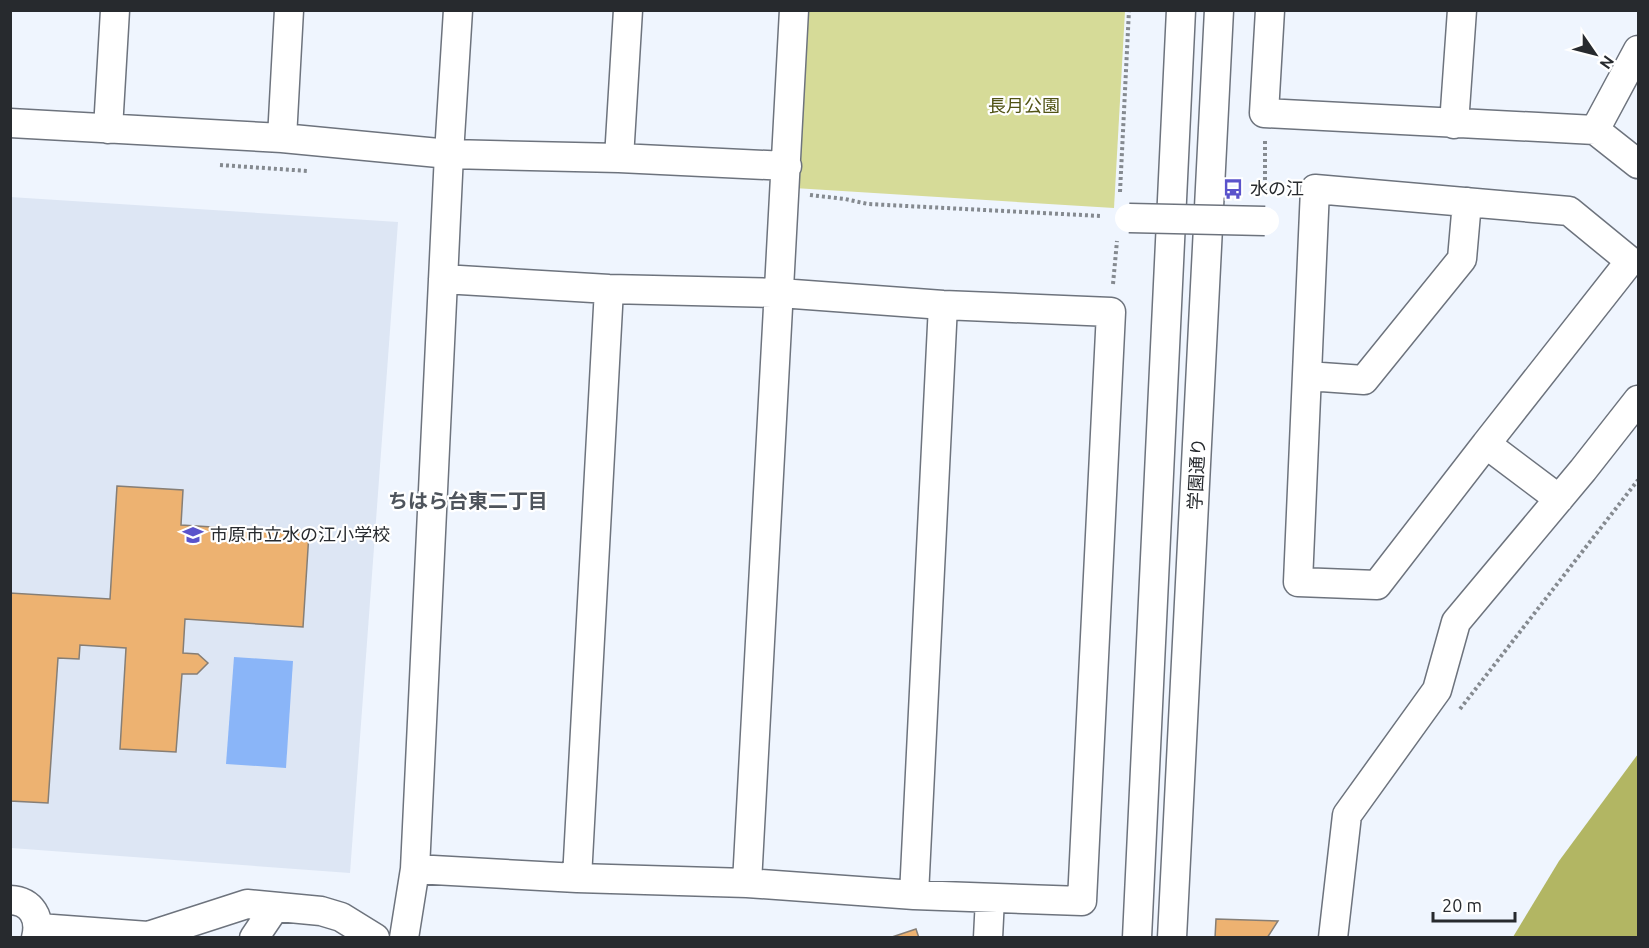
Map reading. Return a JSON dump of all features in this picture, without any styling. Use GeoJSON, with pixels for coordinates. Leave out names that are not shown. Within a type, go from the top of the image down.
{"type":"FeatureCollection","features":[{"type":"Feature","properties":{"kind":"street"},"geometry":{"type":"LineString","coordinates":[[108,129],[115,10]]}},
{"type":"Feature","properties":{"kind":"street"},"geometry":{"type":"LineString","coordinates":[[282,138],[289,10]]}},
{"type":"Feature","properties":{"kind":"street"},"geometry":{"type":"LineString","coordinates":[[404,938],[415,869],[458,10]]}},
{"type":"Feature","properties":{"kind":"street"},"geometry":{"type":"LineString","coordinates":[[619,158],[628,10]]}},
{"type":"Feature","properties":{"kind":"street"},"geometry":{"type":"LineString","coordinates":[[747,883],[794,10]]}},
{"type":"Feature","properties":{"kind":"street"},"geometry":{"type":"LineString","coordinates":[[1137,938],[1181,10]]}},
{"type":"Feature","properties":{"kind":"street","name":"学園通り"},"geometry":{"type":"LineString","coordinates":[[1172,938],[1219,10]]}},
{"type":"Feature","properties":{"kind":"street"},"geometry":{"type":"LineString","coordinates":[[1270,10],[1264,113],[1595,130],[1638,164]]}},
{"type":"Feature","properties":{"kind":"street"},"geometry":{"type":"LineString","coordinates":[[1454,124],[1462,10]]}},
{"type":"Feature","properties":{"kind":"street"},"geometry":{"type":"LineString","coordinates":[[1595,130],[1638,50]]}},
{"type":"Feature","properties":{"kind":"street"},"geometry":{"type":"LineString","coordinates":[[10,123],[282,138],[449,154],[619,158],[787,166]]}},
{"type":"Feature","properties":{"kind":"street"},"geometry":{"type":"LineString","coordinates":[[1316,189],[1569,211],[1630,261],[1377,585],[1298,582],[1307,376],[1316,189]]}},
{"type":"Feature","properties":{"kind":"street"},"geometry":{"type":"LineString","coordinates":[[1307,376],[1364,380],[1462,260],[1467,202]]}},
{"type":"Feature","properties":{"kind":"street"},"geometry":{"type":"LineString","coordinates":[[1122,214],[1265,221]]}},
{"type":"Feature","properties":{"kind":"street"},"geometry":{"type":"LineString","coordinates":[[415,869],[577,878],[747,883],[914,895],[1082,901],[1111,312],[943,305],[780,293],[609,289],[443,279]]}},
{"type":"Feature","properties":{"kind":"street"},"geometry":{"type":"LineString","coordinates":[[577,878],[609,289]]}},
{"type":"Feature","properties":{"kind":"street"},"geometry":{"type":"LineString","coordinates":[[914,895],[943,305]]}},
{"type":"Feature","properties":{"kind":"street"},"geometry":{"type":"LineString","coordinates":[[1333,938],[1347,814],[1437,690],[1456,622],[1638,400]]}},
{"type":"Feature","properties":{"kind":"street"},"geometry":{"type":"LineString","coordinates":[[1486,444],[1559,499]]}},
{"type":"Feature","properties":{"kind":"street"},"geometry":{"type":"LineString","coordinates":[[988,938],[990,898]]}},
{"type":"Feature","properties":{"kind":"street"},"geometry":{"type":"LineString","coordinates":[[10,900],[23,902],[32,909],[37,917],[37,933],[148,937],[247,904],[321,911],[341,917],[375,938]]}},
{"type":"Feature","properties":{"kind":"street"},"geometry":{"type":"LineString","coordinates":[[254,938],[275,907]]}},
{"type":"Feature","properties":{"kind":"path"},"geometry":{"type":"LineString","coordinates":[[1111,312],[1122,214],[1129,10]]}},
{"type":"Feature","properties":{"kind":"path"},"geometry":{"type":"LineString","coordinates":[[1264,113],[1265,221]]}},
{"type":"Feature","properties":{"kind":"path"},"geometry":{"type":"LineString","coordinates":[[212,165],[318,172]]}},
{"type":"Feature","properties":{"kind":"path"},"geometry":{"type":"LineString","coordinates":[[1453,718],[1638,480]]}},
{"type":"Feature","properties":{"kind":"shaded area","name":"市原市立水の江小学校"},"geometry":{"type":"Polygon","coordinates":[[[10,197],[398,222],[350,873],[11,848],[10,197]]]}},
{"type":"Feature","properties":{"kind":"green space","name":"長月公園"},"geometry":{"type":"Polygon","coordinates":[[[803,11],[1125,11],[1114,208],[794,188],[803,11]]]}},
{"type":"Feature","properties":{"kind":"green space"},"geometry":{"type":"Polygon","coordinates":[[[1638,754],[1638,937],[1513,937],[1559,861],[1638,754]]]}},
{"type":"Feature","properties":{"kind":"water"},"geometry":{"type":"Polygon","coordinates":[[[234,657],[293,661],[286,768],[226,764],[234,657]]]}},
{"type":"Feature","properties":{"kind":"building"},"geometry":{"type":"Polygon","coordinates":[[[117,486],[183,490],[181,525],[309,533],[303,627],[185,619],[183,653],[198,654],[208,663],[197,674],[182,674],[176,752],[120,749],[126,648],[80,645],[79,659],[58,658],[48,803],[10,801],[10,593],[110,599],[117,486]]]}},
{"type":"Feature","properties":{"kind":"building"},"geometry":{"type":"Polygon","coordinates":[[[1216,919],[1278,921],[1267,938],[1215,938],[1216,919]]]}},
{"type":"Feature","properties":{"kind":"building"},"geometry":{"type":"Polygon","coordinates":[[[916,929],[919,938],[889,938],[916,929]]]}},
{"type":"Feature","properties":{"kind":"place","name":"水の江"},"geometry":{"type":"Point","coordinates":[1233,189]}},
{"type":"Feature","properties":{"kind":"place","name":"市原市立水の江小学校"},"geometry":{"type":"Point","coordinates":[193,535]}},
{"type":"Feature","properties":{"kind":"district","name":"ちはら台東二丁目"},"geometry":{"type":"Point","coordinates":[468,501]}}]}
